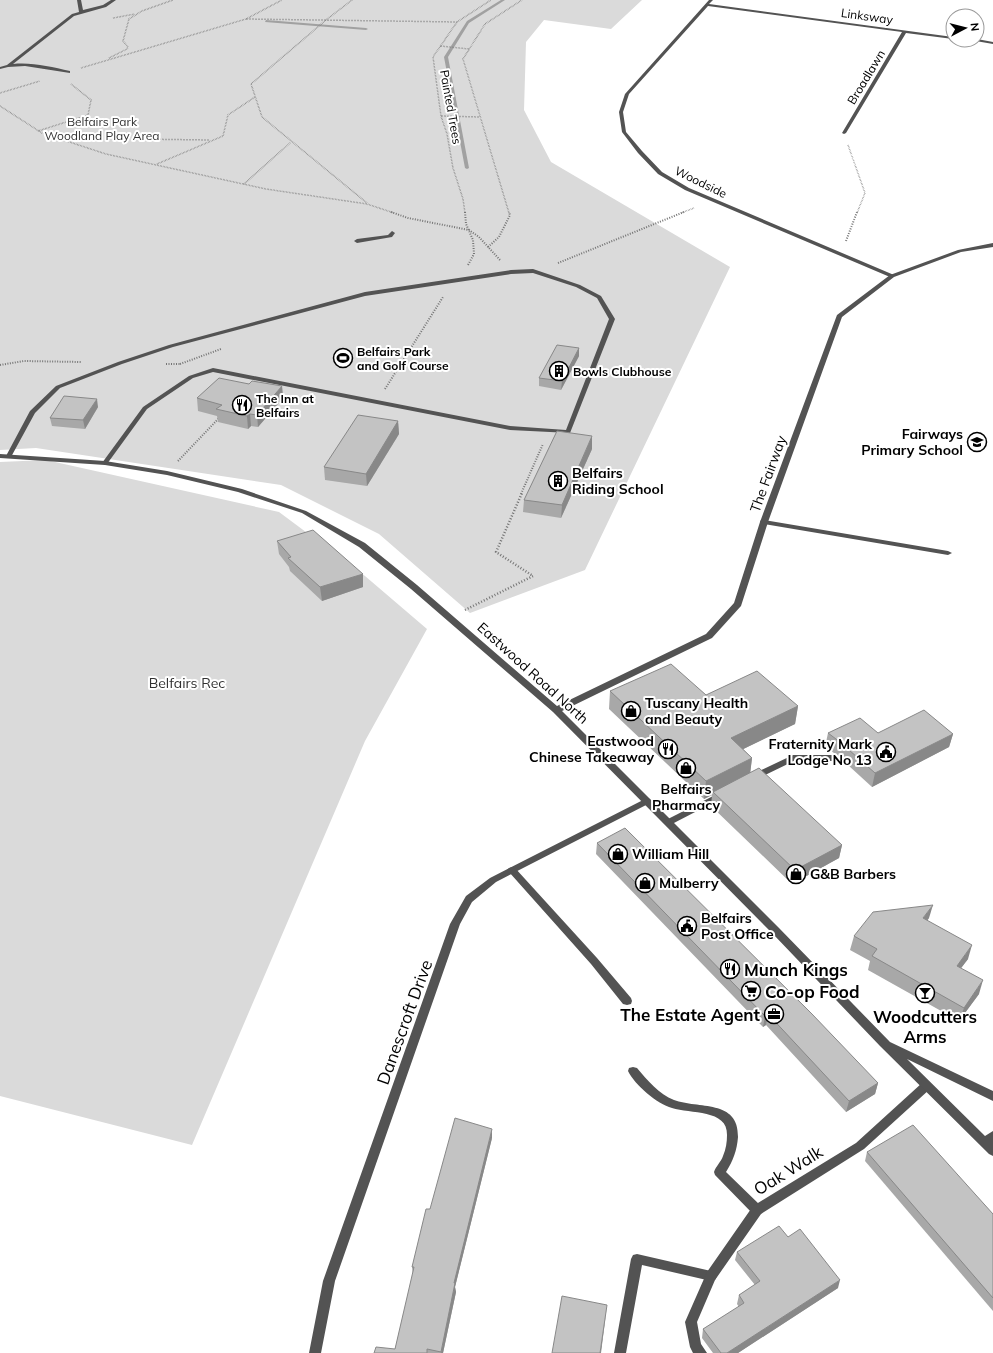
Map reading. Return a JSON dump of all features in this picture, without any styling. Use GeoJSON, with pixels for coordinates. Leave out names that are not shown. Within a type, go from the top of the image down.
{"type":"FeatureCollection","features":[{"type":"Feature","properties":{"kind":"street"},"geometry":{"type":"LineString","coordinates":[[79,0],[81,12]]}},
{"type":"Feature","properties":{"kind":"street"},"geometry":{"type":"LineString","coordinates":[[0,68],[9,65],[73,15],[109,5],[114,0]]}},
{"type":"Feature","properties":{"kind":"street","name":"Woodside"},"geometry":{"type":"LineString","coordinates":[[711,0],[627,94],[621,112],[624,132],[660,173],[687,189],[892,276]]}},
{"type":"Feature","properties":{"kind":"street","name":"Linksway"},"geometry":{"type":"LineString","coordinates":[[707,5],[945,37]]}},
{"type":"Feature","properties":{"kind":"street","name":"Broadlawn"},"geometry":{"type":"LineString","coordinates":[[844,133],[905,31]]}},
{"type":"Feature","properties":{"kind":"street"},"geometry":{"type":"LineString","coordinates":[[9,65],[49,68],[68,72]]}},
{"type":"Feature","properties":{"kind":"street"},"geometry":{"type":"LineString","coordinates":[[357,241],[390,236],[392,233]]}},
{"type":"Feature","properties":{"kind":"street","name":"The Fairway"},"geometry":{"type":"LineString","coordinates":[[556,710],[709,636],[738,604],[764,522],[838,316],[892,276],[960,251],[993,245]]}},
{"type":"Feature","properties":{"kind":"street"},"geometry":{"type":"LineString","coordinates":[[9,456],[32,412],[58,387],[120,363],[179,344],[365,294],[510,272],[533,271],[578,286],[599,297],[612,318],[568,432],[510,428],[213,370],[191,377],[145,408],[105,463]]}},
{"type":"Feature","properties":{"kind":"street","name":"Eastwood Road North"},"geometry":{"type":"LineString","coordinates":[[0,456],[105,463],[167,473],[240,490],[304,512],[362,545],[414,586],[556,710],[811,966],[926,1086],[989,1139],[993,1151]]}},
{"type":"Feature","properties":{"kind":"street"},"geometry":{"type":"LineString","coordinates":[[764,522],[948,553]]}},
{"type":"Feature","properties":{"kind":"street"},"geometry":{"type":"LineString","coordinates":[[747,781],[793,758],[833,758]]}},
{"type":"Feature","properties":{"kind":"street"},"geometry":{"type":"LineString","coordinates":[[669,822],[727,791]]}},
{"type":"Feature","properties":{"kind":"street","name":"Danescroft Drive"},"geometry":{"type":"LineString","coordinates":[[315,1353],[329,1281],[456,924],[469,899],[494,880],[512,870],[647,801]]}},
{"type":"Feature","properties":{"kind":"street"},"geometry":{"type":"LineString","coordinates":[[512,870],[594,961],[627,1001]]}},
{"type":"Feature","properties":{"kind":"street"},"geometry":{"type":"LineString","coordinates":[[884,1043],[993,1096]]}},
{"type":"Feature","properties":{"kind":"street"},"geometry":{"type":"LineString","coordinates":[[632,1071],[664,1100],[686,1108],[711,1110],[724,1115],[729,1121],[734,1133],[730,1154],[726,1164],[719,1172],[757,1210]]}},
{"type":"Feature","properties":{"kind":"street","name":"Oak Walk"},"geometry":{"type":"LineString","coordinates":[[701,1353],[696,1347],[691,1322],[711,1276],[757,1210],[860,1146],[926,1086]]}},
{"type":"Feature","properties":{"kind":"street"},"geometry":{"type":"LineString","coordinates":[[620,1353],[637,1259],[711,1276]]}},
{"type":"Feature","properties":{"kind":"path"},"geometry":{"type":"LineString","coordinates":[[106,60],[127,49],[128,46],[123,41],[129,19],[142,11],[173,0]]}},
{"type":"Feature","properties":{"kind":"path"},"geometry":{"type":"LineString","coordinates":[[0,93],[246,18],[282,0]]}},
{"type":"Feature","properties":{"kind":"path"},"geometry":{"type":"LineString","coordinates":[[352,0],[318,26],[251,84],[262,117],[367,204]]}},
{"type":"Feature","properties":{"kind":"path","name":"Painted Trees"},"geometry":{"type":"LineString","coordinates":[[474,254],[473,240],[466,224],[463,199],[453,168],[447,134],[441,116],[433,57],[458,22],[491,0]]}},
{"type":"Feature","properties":{"kind":"path"},"geometry":{"type":"LineString","coordinates":[[488,247],[499,237],[510,215],[463,58],[485,24],[522,0]]}},
{"type":"Feature","properties":{"kind":"path"},"geometry":{"type":"LineString","coordinates":[[246,18],[458,22]]}},
{"type":"Feature","properties":{"kind":"path"},"geometry":{"type":"LineString","coordinates":[[440,46],[469,49]]}},
{"type":"Feature","properties":{"kind":"path"},"geometry":{"type":"LineString","coordinates":[[38,131],[88,115],[91,100],[59,76]]}},
{"type":"Feature","properties":{"kind":"path"},"geometry":{"type":"LineString","coordinates":[[156,165],[223,136],[228,115],[255,97]]}},
{"type":"Feature","properties":{"kind":"path"},"geometry":{"type":"LineString","coordinates":[[0,106],[38,131],[106,154],[266,189],[367,204],[408,218],[468,230],[478,237],[510,272]]}},
{"type":"Feature","properties":{"kind":"path"},"geometry":{"type":"LineString","coordinates":[[441,116],[480,117]]}},
{"type":"Feature","properties":{"kind":"path"},"geometry":{"type":"LineString","coordinates":[[841,254],[865,193],[844,133]]}},
{"type":"Feature","properties":{"kind":"path"},"geometry":{"type":"LineString","coordinates":[[135,139],[212,140]]}},
{"type":"Feature","properties":{"kind":"path"},"geometry":{"type":"LineString","coordinates":[[243,184],[291,142]]}},
{"type":"Feature","properties":{"kind":"path"},"geometry":{"type":"LineString","coordinates":[[533,271],[566,261],[713,200]]}},
{"type":"Feature","properties":{"kind":"path"},"geometry":{"type":"LineString","coordinates":[[377,402],[453,281]]}},
{"type":"Feature","properties":{"kind":"path"},"geometry":{"type":"LineString","coordinates":[[167,473],[220,416]]}},
{"type":"Feature","properties":{"kind":"path"},"geometry":{"type":"LineString","coordinates":[[449,618],[533,576],[496,552],[549,431]]}},
{"type":"Feature","properties":{"kind":"green space","name":"Belfairs Park and Golf Course"},"geometry":{"type":"Polygon","coordinates":[[[0,0],[642,0],[611,29],[544,20],[526,42],[524,110],[551,162],[730,267],[585,570],[470,613],[379,534],[281,485],[36,448],[0,450],[0,0]]]}},
{"type":"Feature","properties":{"kind":"green space","name":"Belfairs Rec"},"geometry":{"type":"Polygon","coordinates":[[[46,460],[279,512],[365,576],[427,629],[365,741],[192,1145],[0,1096],[0,462],[46,460]]]}},
{"type":"Feature","properties":{"kind":"building","name":"Bowls Clubhouse"},"geometry":{"type":"Polygon","coordinates":[[[557,345],[579,348],[562,381],[539,378],[557,345]]]}},
{"type":"Feature","properties":{"kind":"building"},"geometry":{"type":"Polygon","coordinates":[[[219,378],[249,384],[252,381],[282,386],[257,415],[250,414],[247,416],[216,409],[222,405],[197,398],[219,378]]]}},
{"type":"Feature","properties":{"kind":"building"},"geometry":{"type":"Polygon","coordinates":[[[64,396],[97,399],[83,420],[50,418],[64,396]]]}},
{"type":"Feature","properties":{"kind":"building"},"geometry":{"type":"Polygon","coordinates":[[[358,415],[398,421],[366,474],[324,467],[358,415]]]}},
{"type":"Feature","properties":{"kind":"building","name":"Belfairs Riding School"},"geometry":{"type":"Polygon","coordinates":[[[557,431],[592,436],[562,505],[524,500],[557,431]]]}},
{"type":"Feature","properties":{"kind":"building"},"geometry":{"type":"Polygon","coordinates":[[[313,530],[363,574],[320,587],[288,558],[291,557],[277,541],[313,530]]]}},
{"type":"Feature","properties":{"kind":"building"},"geometry":{"type":"Polygon","coordinates":[[[671,664],[706,695],[757,671],[798,706],[731,738],[752,758],[706,781],[610,691],[671,664]]]}},
{"type":"Feature","properties":{"kind":"building"},"geometry":{"type":"Polygon","coordinates":[[[924,710],[953,734],[875,773],[828,733],[860,718],[878,733],[924,710]]]}},
{"type":"Feature","properties":{"kind":"building"},"geometry":{"type":"Polygon","coordinates":[[[759,768],[842,845],[795,870],[713,792],[759,768]]]}},
{"type":"Feature","properties":{"kind":"building"},"geometry":{"type":"Polygon","coordinates":[[[625,828],[812,1014],[878,1083],[849,1101],[768,1014],[765,1016],[597,843],[625,828]]]}},
{"type":"Feature","properties":{"kind":"building"},"geometry":{"type":"Polygon","coordinates":[[[933,905],[923,918],[972,945],[957,966],[983,980],[964,1008],[872,956],[877,949],[854,936],[873,912],[933,905]]]}},
{"type":"Feature","properties":{"kind":"building"},"geometry":{"type":"Polygon","coordinates":[[[455,1118],[492,1129],[454,1283],[441,1352],[427,1349],[427,1353],[374,1353],[376,1347],[395,1349],[426,1209],[430,1209],[455,1118]]]}},
{"type":"Feature","properties":{"kind":"building"},"geometry":{"type":"Polygon","coordinates":[[[913,1125],[993,1214],[993,1298],[867,1152],[913,1125]]]}},
{"type":"Feature","properties":{"kind":"building"},"geometry":{"type":"Polygon","coordinates":[[[779,1226],[788,1237],[800,1229],[840,1280],[727,1353],[721,1353],[703,1329],[744,1303],[739,1295],[760,1281],[737,1252],[779,1226]]]}},
{"type":"Feature","properties":{"kind":"building"},"geometry":{"type":"Polygon","coordinates":[[[562,1296],[607,1305],[600,1353],[552,1353],[562,1296]]]}},
{"type":"Feature","properties":{"kind":"waterway"},"geometry":{"type":"LineString","coordinates":[[467,168],[446,57],[468,22],[503,0]]}},
{"type":"Feature","properties":{"kind":"waterway"},"geometry":{"type":"LineString","coordinates":[[266,21],[366,29]]}},
{"type":"Feature","properties":{"kind":"place","name":"Belfairs Park and Golf Course"},"geometry":{"type":"Point","coordinates":[343,358]}},
{"type":"Feature","properties":{"kind":"place","name":"Bowls Clubhouse"},"geometry":{"type":"Point","coordinates":[559,371]}},
{"type":"Feature","properties":{"kind":"place","name":"The Inn at Belfairs"},"geometry":{"type":"Point","coordinates":[242,405]}},
{"type":"Feature","properties":{"kind":"place","name":"Fairways Primary School"},"geometry":{"type":"Point","coordinates":[977,442]}},
{"type":"Feature","properties":{"kind":"place","name":"Belfairs Riding School"},"geometry":{"type":"Point","coordinates":[558,481]}},
{"type":"Feature","properties":{"kind":"place","name":"Tuscany Health and Beauty"},"geometry":{"type":"Point","coordinates":[631,711]}},
{"type":"Feature","properties":{"kind":"place","name":"Eastwood Chinese Takeaway"},"geometry":{"type":"Point","coordinates":[668,749]}},
{"type":"Feature","properties":{"kind":"place","name":"Fraternity Mark Lodge No 13"},"geometry":{"type":"Point","coordinates":[886,752]}},
{"type":"Feature","properties":{"kind":"place","name":"Belfairs Pharmacy"},"geometry":{"type":"Point","coordinates":[686,768]}},
{"type":"Feature","properties":{"kind":"place","name":"William Hill"},"geometry":{"type":"Point","coordinates":[618,854]}},
{"type":"Feature","properties":{"kind":"place","name":"G&B Barbers"},"geometry":{"type":"Point","coordinates":[796,874]}},
{"type":"Feature","properties":{"kind":"place","name":"Mulberry"},"geometry":{"type":"Point","coordinates":[645,883]}},
{"type":"Feature","properties":{"kind":"place","name":"Belfairs Post Office"},"geometry":{"type":"Point","coordinates":[687,926]}},
{"type":"Feature","properties":{"kind":"place","name":"Munch Kings"},"geometry":{"type":"Point","coordinates":[730,969]}},
{"type":"Feature","properties":{"kind":"place","name":"Co-op Food"},"geometry":{"type":"Point","coordinates":[751,991]}},
{"type":"Feature","properties":{"kind":"place","name":"Woodcutters Arms"},"geometry":{"type":"Point","coordinates":[925,993]}},
{"type":"Feature","properties":{"kind":"place","name":"The Estate Agent"},"geometry":{"type":"Point","coordinates":[774,1014]}},
{"type":"Feature","properties":{"kind":"park label","name":"Belfairs Park Woodland Play Area"},"geometry":{"type":"Point","coordinates":[102,128]}}]}
